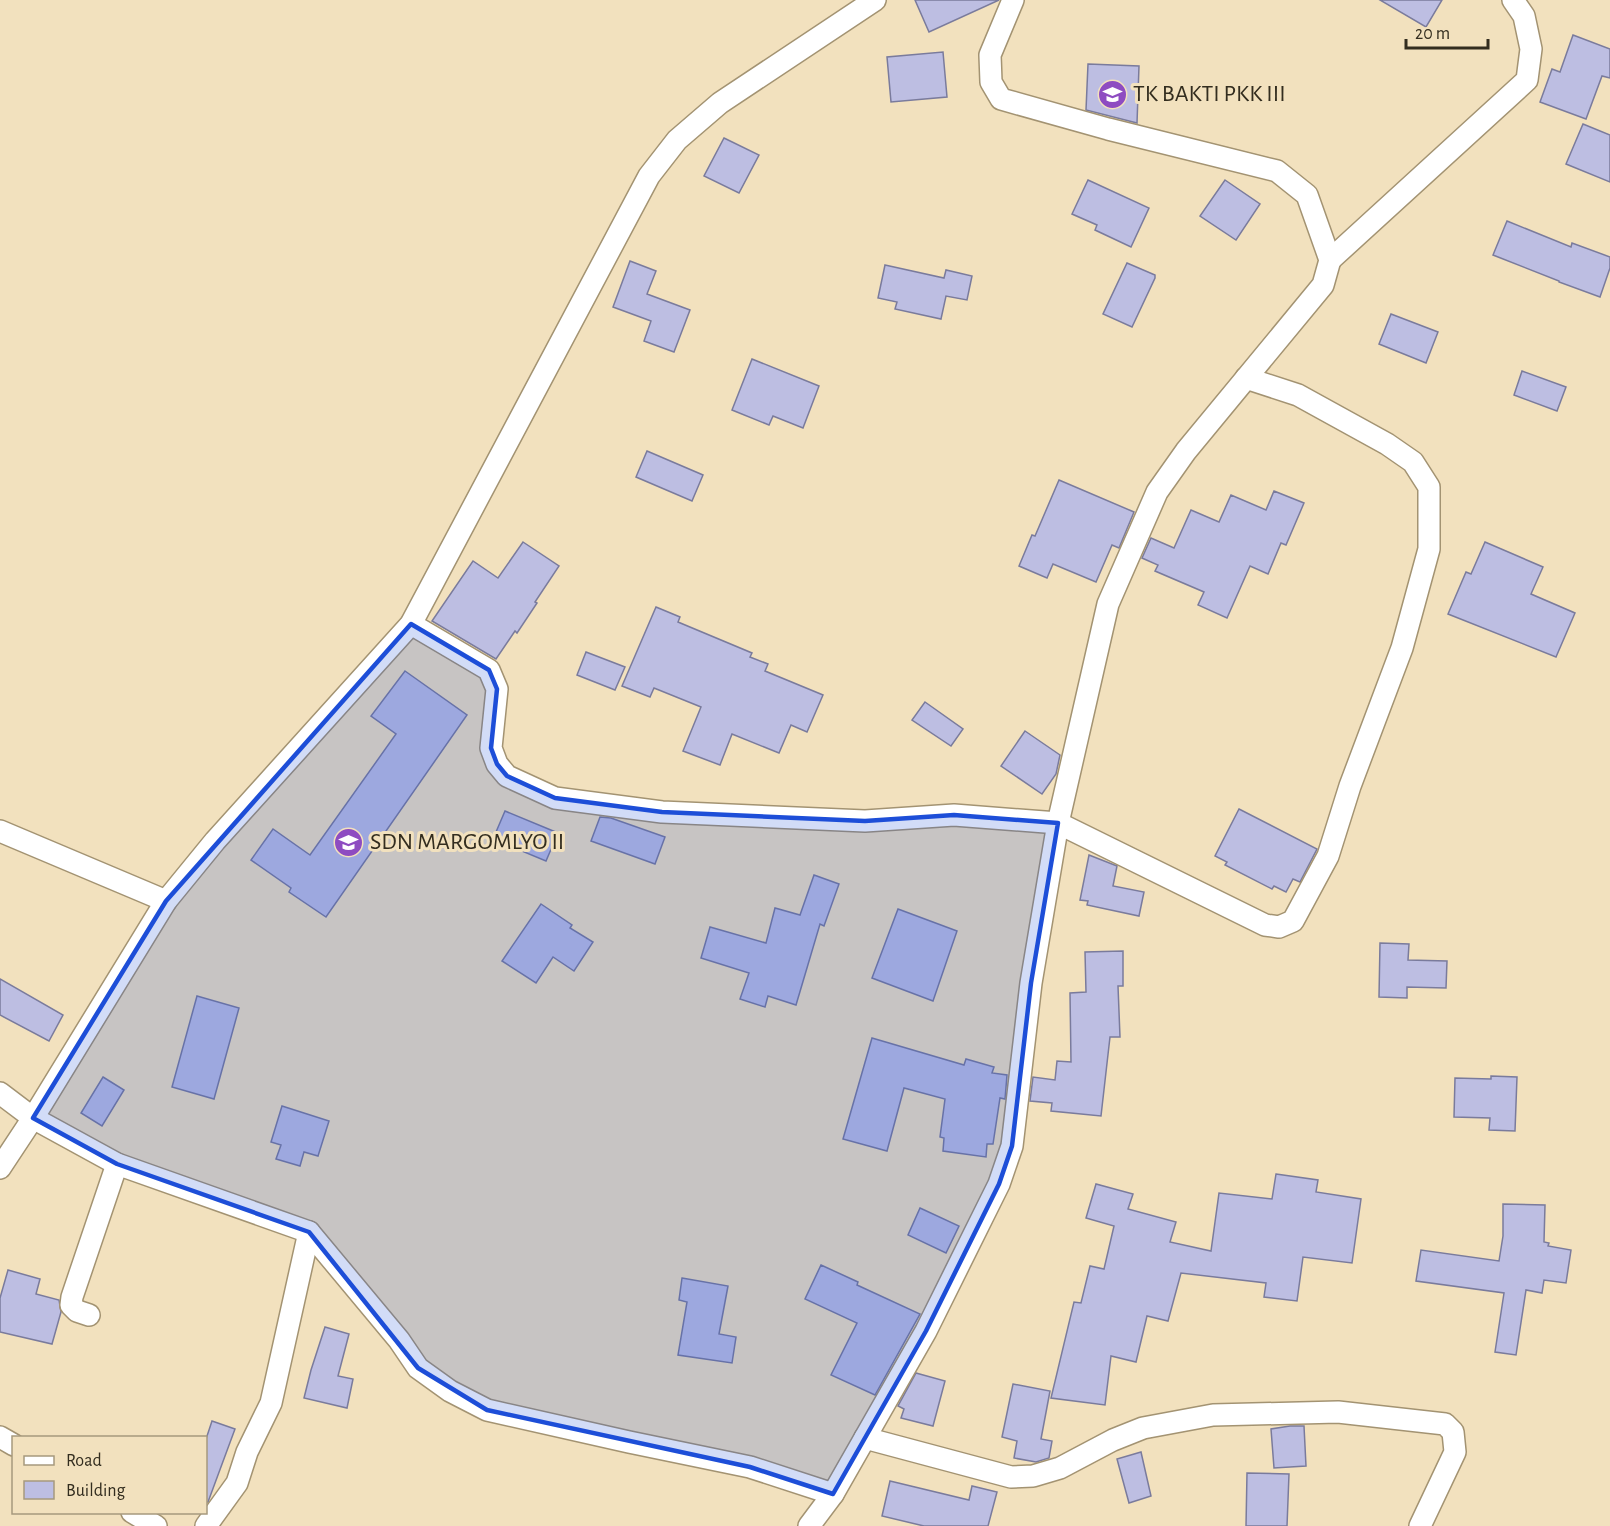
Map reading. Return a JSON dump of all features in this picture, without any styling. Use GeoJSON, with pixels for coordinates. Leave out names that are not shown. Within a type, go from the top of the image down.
{"type":"FeatureCollection","features":[{"type":"Feature","properties":{"kind":"street"},"geometry":{"type":"LineString","coordinates":[[0,1168],[166,901],[215,841],[411,624],[649,176],[677,140],[720,103],[874,0]]}},
{"type":"Feature","properties":{"kind":"street"},"geometry":{"type":"LineString","coordinates":[[1013,0],[990,55],[991,82],[1001,99],[1119,132],[1277,171],[1307,195],[1330,261]]}},
{"type":"Feature","properties":{"kind":"street"},"geometry":{"type":"LineString","coordinates":[[809,1526],[833,1494],[926,1331],[999,1184],[1012,1146],[1031,983],[1058,824],[1108,604],[1157,492],[1186,450],[1323,285],[1330,261],[1527,80],[1531,49],[1524,16],[1513,0]]}},
{"type":"Feature","properties":{"kind":"street"},"geometry":{"type":"LineString","coordinates":[[411,624],[489,670],[497,689],[491,748],[497,764],[507,776],[555,798],[662,812],[865,820],[954,815],[1058,824],[1265,925],[1280,927],[1293,921],[1328,856],[1350,786],[1402,648],[1429,549],[1429,488],[1413,462],[1387,444],[1298,395],[1246,378]]}},
{"type":"Feature","properties":{"kind":"street"},"geometry":{"type":"LineString","coordinates":[[0,831],[166,901]]}},
{"type":"Feature","properties":{"kind":"street"},"geometry":{"type":"LineString","coordinates":[[0,1093],[33,1118],[117,1164],[309,1232],[399,1340],[417,1368],[450,1391],[487,1410],[750,1467],[833,1494]]}},
{"type":"Feature","properties":{"kind":"street"},"geometry":{"type":"LineString","coordinates":[[89,1315],[77,1311],[71,1305],[72,1297],[117,1164]]}},
{"type":"Feature","properties":{"kind":"street"},"geometry":{"type":"LineString","coordinates":[[206,1526],[237,1483],[247,1452],[271,1403],[309,1232]]}},
{"type":"Feature","properties":{"kind":"street"},"geometry":{"type":"LineString","coordinates":[[865,1438],[1011,1477],[1034,1476],[1060,1468],[1113,1440],[1143,1428],[1213,1414],[1338,1412],[1444,1424],[1453,1432],[1455,1452],[1420,1526]]}},
{"type":"Feature","properties":{"kind":"street"},"geometry":{"type":"LineString","coordinates":[[135,1514],[156,1526]]}},
{"type":"Feature","properties":{"kind":"highlighted area"},"geometry":{"type":"Polygon","coordinates":[[[411,624],[489,670],[497,689],[491,748],[497,764],[507,776],[555,798],[662,812],[865,821],[954,815],[1058,823],[1031,983],[1012,1146],[999,1184],[926,1331],[833,1494],[750,1467],[487,1410],[418,1368],[309,1232],[117,1164],[33,1118],[166,901],[411,624]]]}},
{"type":"Feature","properties":{"kind":"building"},"geometry":{"type":"Polygon","coordinates":[[[915,0],[999,0],[929,32],[915,0]]]}},
{"type":"Feature","properties":{"kind":"building"},"geometry":{"type":"Polygon","coordinates":[[[1380,0],[1442,0],[1426,27],[1380,0]]]}},
{"type":"Feature","properties":{"kind":"building"},"geometry":{"type":"Polygon","coordinates":[[[1573,35],[1610,49],[1610,78],[1602,76],[1586,119],[1540,102],[1552,69],[1560,72],[1573,35]]]}},
{"type":"Feature","properties":{"kind":"building"},"geometry":{"type":"Polygon","coordinates":[[[943,52],[947,97],[891,102],[887,57],[943,52]]]}},
{"type":"Feature","properties":{"kind":"building","name":"TK BAKTI PKK III"},"geometry":{"type":"Polygon","coordinates":[[[1088,64],[1139,66],[1137,123],[1086,110],[1088,64]]]}},
{"type":"Feature","properties":{"kind":"building"},"geometry":{"type":"Polygon","coordinates":[[[1583,124],[1610,135],[1610,182],[1566,164],[1583,124]]]}},
{"type":"Feature","properties":{"kind":"building"},"geometry":{"type":"Polygon","coordinates":[[[724,138],[759,155],[739,193],[704,176],[724,138]]]}},
{"type":"Feature","properties":{"kind":"building"},"geometry":{"type":"Polygon","coordinates":[[[1088,180],[1149,208],[1131,247],[1095,230],[1097,225],[1072,214],[1088,180]]]}},
{"type":"Feature","properties":{"kind":"building"},"geometry":{"type":"Polygon","coordinates":[[[1225,180],[1260,204],[1236,240],[1200,216],[1225,180]]]}},
{"type":"Feature","properties":{"kind":"building"},"geometry":{"type":"Polygon","coordinates":[[[1507,221],[1571,247],[1572,243],[1610,257],[1610,268],[1600,297],[1493,255],[1507,221]]]}},
{"type":"Feature","properties":{"kind":"building"},"geometry":{"type":"Polygon","coordinates":[[[630,261],[656,271],[647,294],[690,310],[674,352],[644,341],[651,321],[613,307],[630,261]]]}},
{"type":"Feature","properties":{"kind":"building"},"geometry":{"type":"Polygon","coordinates":[[[1127,263],[1155,275],[1132,327],[1103,314],[1127,263]]]}},
{"type":"Feature","properties":{"kind":"building"},"geometry":{"type":"Polygon","coordinates":[[[885,265],[944,278],[946,270],[972,276],[967,300],[946,296],[941,319],[895,309],[897,302],[878,298],[885,265]]]}},
{"type":"Feature","properties":{"kind":"building"},"geometry":{"type":"Polygon","coordinates":[[[1391,314],[1438,332],[1426,363],[1379,344],[1391,314]]]}},
{"type":"Feature","properties":{"kind":"building"},"geometry":{"type":"Polygon","coordinates":[[[752,359],[819,386],[803,428],[773,416],[769,425],[732,410],[752,359]]]}},
{"type":"Feature","properties":{"kind":"building"},"geometry":{"type":"Polygon","coordinates":[[[1522,371],[1566,387],[1557,411],[1514,395],[1522,371]]]}},
{"type":"Feature","properties":{"kind":"building"},"geometry":{"type":"Polygon","coordinates":[[[647,451],[703,475],[692,501],[636,477],[647,451]]]}},
{"type":"Feature","properties":{"kind":"building"},"geometry":{"type":"Polygon","coordinates":[[[1059,480],[1134,512],[1119,548],[1112,545],[1096,582],[1053,564],[1047,578],[1019,566],[1032,535],[1035,536],[1059,480]]]}},
{"type":"Feature","properties":{"kind":"building"},"geometry":{"type":"Polygon","coordinates":[[[1274,491],[1304,503],[1286,545],[1281,543],[1268,574],[1250,566],[1227,618],[1198,605],[1204,592],[1155,571],[1158,565],[1142,558],[1151,538],[1174,548],[1191,510],[1219,522],[1231,495],[1266,510],[1274,491]]]}},
{"type":"Feature","properties":{"kind":"building"},"geometry":{"type":"Polygon","coordinates":[[[523,542],[559,566],[517,633],[515,631],[496,659],[432,621],[473,561],[498,578],[523,542]]]}},
{"type":"Feature","properties":{"kind":"building"},"geometry":{"type":"Polygon","coordinates":[[[1485,542],[1543,567],[1531,594],[1575,613],[1556,657],[1448,614],[1466,572],[1471,574],[1485,542]]]}},
{"type":"Feature","properties":{"kind":"building"},"geometry":{"type":"Polygon","coordinates":[[[656,607],[680,617],[678,622],[752,653],[750,657],[768,664],[765,671],[823,695],[807,732],[791,725],[779,753],[732,734],[720,765],[683,751],[701,707],[654,688],[650,697],[622,686],[656,607]]]}},
{"type":"Feature","properties":{"kind":"building"},"geometry":{"type":"Polygon","coordinates":[[[586,652],[625,667],[615,690],[577,675],[586,652]]]}},
{"type":"Feature","properties":{"kind":"building","name":"SDN MARGOMLYO II"},"geometry":{"type":"Polygon","coordinates":[[[405,671],[467,715],[326,917],[289,892],[291,888],[251,860],[273,829],[310,855],[396,734],[371,716],[405,671]]]}},
{"type":"Feature","properties":{"kind":"building"},"geometry":{"type":"Polygon","coordinates":[[[925,702],[963,729],[951,746],[912,720],[925,702]]]}},
{"type":"Feature","properties":{"kind":"building"},"geometry":{"type":"Polygon","coordinates":[[[1025,731],[1060,755],[1056,774],[1042,794],[1001,766],[1025,731]]]}},
{"type":"Feature","properties":{"kind":"building"},"geometry":{"type":"Polygon","coordinates":[[[1239,809],[1317,849],[1300,882],[1293,879],[1286,892],[1274,886],[1272,889],[1225,865],[1227,862],[1215,856],[1239,809]]]}},
{"type":"Feature","properties":{"kind":"building"},"geometry":{"type":"Polygon","coordinates":[[[505,811],[558,833],[546,861],[493,839],[505,811]]]}},
{"type":"Feature","properties":{"kind":"building"},"geometry":{"type":"Polygon","coordinates":[[[600,817],[611,818],[665,837],[655,864],[591,841],[600,817]]]}},
{"type":"Feature","properties":{"kind":"building"},"geometry":{"type":"Polygon","coordinates":[[[1089,855],[1117,866],[1113,886],[1144,892],[1139,916],[1087,905],[1088,901],[1080,900],[1089,855]]]}},
{"type":"Feature","properties":{"kind":"building"},"geometry":{"type":"Polygon","coordinates":[[[814,875],[839,884],[824,926],[820,924],[796,1005],[768,996],[765,1007],[740,999],[749,973],[701,958],[710,927],[766,943],[775,908],[800,915],[814,875]]]}},
{"type":"Feature","properties":{"kind":"building"},"geometry":{"type":"Polygon","coordinates":[[[541,904],[572,925],[570,928],[593,942],[574,971],[553,957],[536,983],[502,961],[541,904]]]}},
{"type":"Feature","properties":{"kind":"building"},"geometry":{"type":"Polygon","coordinates":[[[898,909],[957,931],[933,1001],[872,978],[898,909]]]}},
{"type":"Feature","properties":{"kind":"building"},"geometry":{"type":"Polygon","coordinates":[[[1380,943],[1409,944],[1408,960],[1447,961],[1446,988],[1407,987],[1407,998],[1379,997],[1380,943]]]}},
{"type":"Feature","properties":{"kind":"building"},"geometry":{"type":"Polygon","coordinates":[[[1123,951],[1123,986],[1118,986],[1120,1037],[1110,1037],[1101,1116],[1051,1111],[1052,1103],[1030,1101],[1033,1077],[1055,1080],[1057,1061],[1071,1062],[1070,993],[1086,992],[1085,952],[1123,951]]]}},
{"type":"Feature","properties":{"kind":"building"},"geometry":{"type":"Polygon","coordinates":[[[0,979],[63,1015],[49,1041],[0,1015],[0,979]]]}},
{"type":"Feature","properties":{"kind":"building"},"geometry":{"type":"Polygon","coordinates":[[[197,996],[239,1008],[214,1099],[172,1087],[197,996]]]}},
{"type":"Feature","properties":{"kind":"building"},"geometry":{"type":"Polygon","coordinates":[[[872,1038],[964,1065],[966,1059],[994,1067],[992,1073],[1007,1075],[1005,1099],[1000,1098],[993,1144],[987,1144],[986,1157],[943,1151],[944,1138],[940,1137],[945,1099],[904,1088],[887,1151],[843,1139],[872,1038]]]}},
{"type":"Feature","properties":{"kind":"building"},"geometry":{"type":"Polygon","coordinates":[[[1491,1076],[1517,1077],[1515,1131],[1489,1130],[1490,1118],[1454,1117],[1455,1078],[1491,1079],[1491,1076]]]}},
{"type":"Feature","properties":{"kind":"building"},"geometry":{"type":"Polygon","coordinates":[[[103,1077],[124,1090],[102,1126],[81,1113],[103,1077]]]}},
{"type":"Feature","properties":{"kind":"building"},"geometry":{"type":"Polygon","coordinates":[[[282,1106],[329,1121],[318,1156],[304,1152],[300,1166],[276,1159],[281,1145],[271,1142],[282,1106]]]}},
{"type":"Feature","properties":{"kind":"building"},"geometry":{"type":"Polygon","coordinates":[[[1276,1174],[1318,1180],[1316,1192],[1361,1199],[1352,1263],[1303,1257],[1297,1301],[1264,1297],[1266,1283],[1181,1273],[1168,1321],[1147,1316],[1136,1362],[1111,1356],[1105,1405],[1051,1398],[1074,1302],[1081,1303],[1090,1266],[1104,1269],[1114,1226],[1086,1218],[1096,1184],[1133,1194],[1128,1209],[1176,1222],[1170,1242],[1211,1251],[1219,1193],[1272,1199],[1276,1174]]]}},
{"type":"Feature","properties":{"kind":"building"},"geometry":{"type":"Polygon","coordinates":[[[1503,1204],[1545,1205],[1544,1242],[1549,1243],[1548,1246],[1571,1250],[1566,1283],[1544,1280],[1542,1293],[1526,1290],[1516,1355],[1495,1352],[1504,1293],[1416,1281],[1421,1250],[1499,1261],[1503,1236],[1503,1204]]]}},
{"type":"Feature","properties":{"kind":"building"},"geometry":{"type":"Polygon","coordinates":[[[920,1208],[959,1226],[946,1253],[908,1235],[920,1208]]]}},
{"type":"Feature","properties":{"kind":"building"},"geometry":{"type":"Polygon","coordinates":[[[821,1265],[858,1282],[857,1285],[920,1314],[875,1395],[831,1375],[857,1323],[805,1299],[821,1265]]]}},
{"type":"Feature","properties":{"kind":"building"},"geometry":{"type":"Polygon","coordinates":[[[8,1270],[40,1279],[36,1294],[59,1300],[61,1312],[52,1344],[0,1332],[0,1298],[8,1270]]]}},
{"type":"Feature","properties":{"kind":"building"},"geometry":{"type":"Polygon","coordinates":[[[682,1278],[728,1286],[719,1334],[736,1337],[732,1363],[678,1355],[687,1302],[679,1300],[682,1278]]]}},
{"type":"Feature","properties":{"kind":"building"},"geometry":{"type":"Polygon","coordinates":[[[325,1327],[349,1334],[338,1376],[353,1379],[347,1408],[304,1398],[325,1327]]]}},
{"type":"Feature","properties":{"kind":"building"},"geometry":{"type":"Polygon","coordinates":[[[916,1373],[945,1381],[933,1426],[901,1418],[904,1409],[898,1406],[916,1373]]]}},
{"type":"Feature","properties":{"kind":"building"},"geometry":{"type":"Polygon","coordinates":[[[1013,1384],[1050,1391],[1041,1439],[1052,1441],[1049,1458],[1036,1462],[1014,1458],[1017,1441],[1002,1437],[1013,1384]]]}},
{"type":"Feature","properties":{"kind":"building"},"geometry":{"type":"Polygon","coordinates":[[[212,1421],[235,1429],[208,1502],[207,1502],[207,1436],[212,1421]]]}},
{"type":"Feature","properties":{"kind":"building"},"geometry":{"type":"Polygon","coordinates":[[[1304,1426],[1306,1466],[1274,1468],[1271,1429],[1304,1426]]]}},
{"type":"Feature","properties":{"kind":"building"},"geometry":{"type":"Polygon","coordinates":[[[1141,1452],[1151,1496],[1129,1503],[1117,1459],[1141,1452]]]}},
{"type":"Feature","properties":{"kind":"building"},"geometry":{"type":"Polygon","coordinates":[[[1247,1473],[1289,1474],[1287,1526],[1246,1526],[1247,1473]]]}},
{"type":"Feature","properties":{"kind":"building"},"geometry":{"type":"Polygon","coordinates":[[[890,1481],[969,1500],[972,1486],[997,1492],[988,1526],[924,1526],[882,1516],[890,1481]]]}},
{"type":"Feature","properties":{"kind":"place","name":"TK BAKTI PKK III"},"geometry":{"type":"Point","coordinates":[1112,94]}},
{"type":"Feature","properties":{"kind":"place","name":"SDN MARGOMLYO II"},"geometry":{"type":"Point","coordinates":[349,842]}}]}
